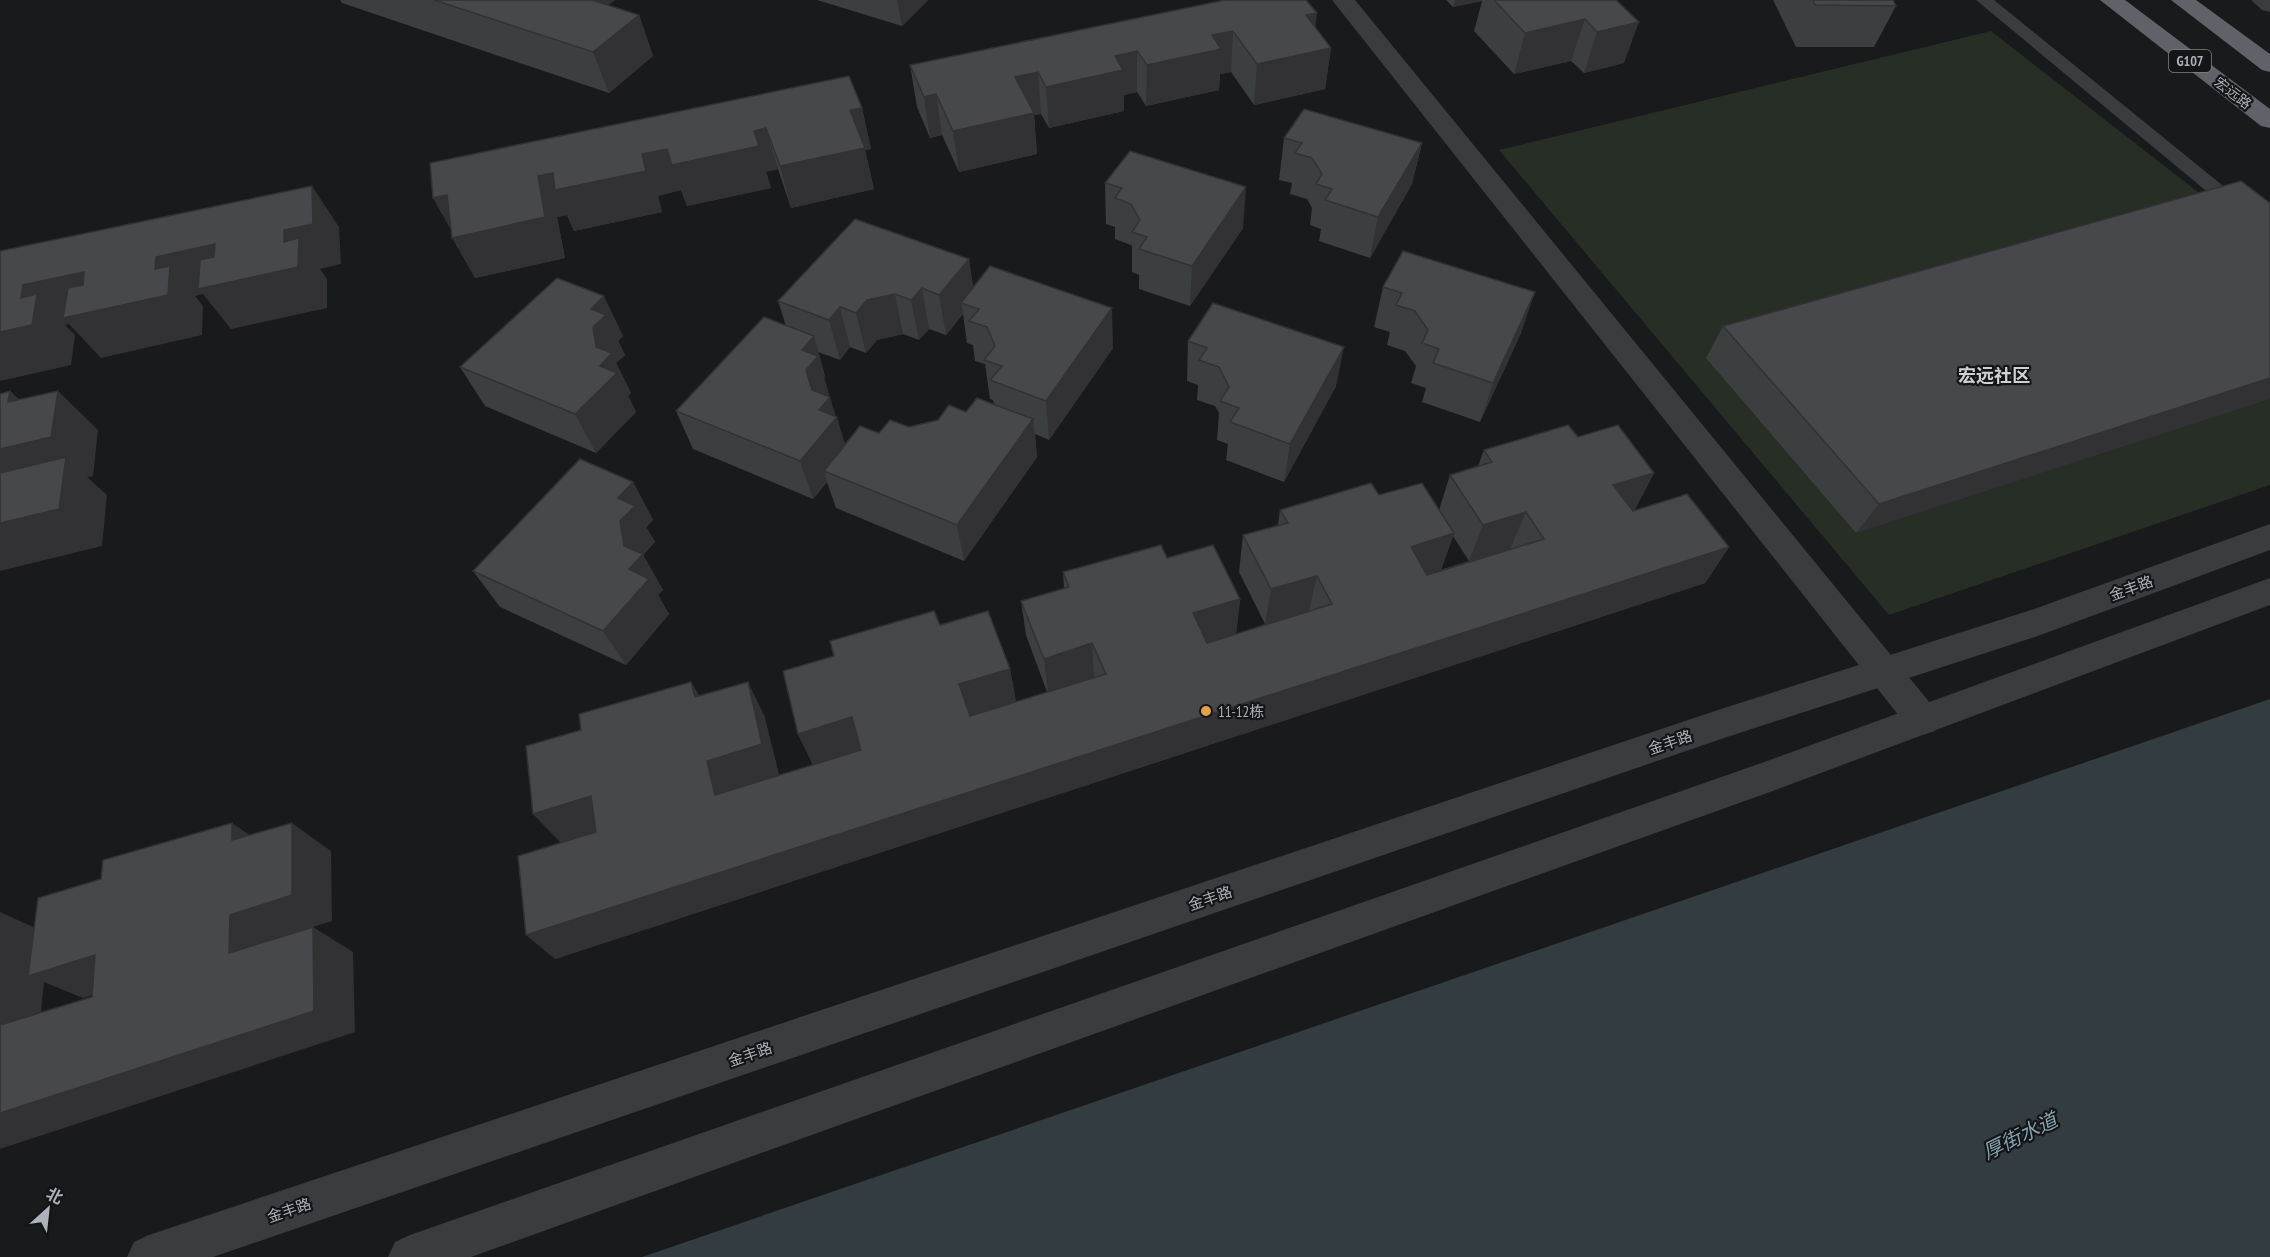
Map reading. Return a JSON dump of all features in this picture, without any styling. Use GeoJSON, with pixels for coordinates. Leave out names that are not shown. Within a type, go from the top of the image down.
{"type":"FeatureCollection","features":[{"type":"Feature","properties":{"kind":"highway","name":"宏远路"},"geometry":{"type":"LineString","coordinates":[[2111,0],[2270,122]]}},
{"type":"Feature","properties":{"kind":"highway"},"geometry":{"type":"LineString","coordinates":[[2182,0],[2270,65]]}},
{"type":"Feature","properties":{"kind":"street"},"geometry":{"type":"LineString","coordinates":[[1343,0],[1923,720]]}},
{"type":"Feature","properties":{"kind":"street"},"geometry":{"type":"LineString","coordinates":[[2262,0],[2270,5]]}},
{"type":"Feature","properties":{"kind":"street","name":"金丰路"},"geometry":{"type":"LineString","coordinates":[[149,1257],[1710,728],[2035,623],[2270,537]]}},
{"type":"Feature","properties":{"kind":"street"},"geometry":{"type":"LineString","coordinates":[[410,1257],[1923,720],[2270,591]]}},
{"type":"Feature","properties":{"kind":"lane"},"geometry":{"type":"LineString","coordinates":[[1984,0],[2270,234]]}},
{"type":"Feature","properties":{"kind":"shaded area"},"geometry":{"type":"Polygon","coordinates":[[[1991,31],[2270,248],[2270,485],[1889,615],[1499,150],[1991,31]]]}},
{"type":"Feature","properties":{"kind":"water","name":"厚街水道"},"geometry":{"type":"Polygon","coordinates":[[[2270,699],[2270,1257],[642,1257],[2270,699]]]}},
{"type":"Feature","properties":{"kind":"building"},"geometry":{"type":"Polygon","coordinates":[[[434,0],[592,0],[639,15],[593,52],[434,0]]]}},
{"type":"Feature","properties":{"kind":"building"},"geometry":{"type":"Polygon","coordinates":[[[1225,0],[1306,0],[1317,13],[1306,15],[1331,48],[1257,64],[1233,31],[1212,35],[1221,49],[1147,65],[1137,51],[1115,56],[1123,70],[1046,87],[1038,72],[1015,77],[1034,113],[953,131],[936,94],[924,97],[910,65],[1225,0]]]}},
{"type":"Feature","properties":{"kind":"building"},"geometry":{"type":"Polygon","coordinates":[[[1494,0],[1616,0],[1639,22],[1597,32],[1585,19],[1525,33],[1494,0]]]}},
{"type":"Feature","properties":{"kind":"building"},"geometry":{"type":"Polygon","coordinates":[[[1813,0],[1893,0],[1896,6],[1815,5],[1813,0]]]}},
{"type":"Feature","properties":{"kind":"building"},"geometry":{"type":"Polygon","coordinates":[[[849,76],[862,108],[850,110],[865,148],[780,166],[766,128],[754,131],[759,146],[672,165],[667,149],[642,154],[646,171],[555,190],[553,173],[538,176],[545,217],[452,238],[447,195],[433,198],[430,163],[849,76]]]}},
{"type":"Feature","properties":{"kind":"building"},"geometry":{"type":"Polygon","coordinates":[[[1304,109],[1422,143],[1378,217],[1325,200],[1332,189],[1316,184],[1322,174],[1312,158],[1295,153],[1302,143],[1284,138],[1304,109]]]}},
{"type":"Feature","properties":{"kind":"building"},"geometry":{"type":"Polygon","coordinates":[[[1130,151],[1246,187],[1192,266],[1139,249],[1147,237],[1132,232],[1140,220],[1131,204],[1115,198],[1122,188],[1105,183],[1130,151]]]}},
{"type":"Feature","properties":{"kind":"building"},"geometry":{"type":"Polygon","coordinates":[[[2241,181],[2270,203],[2270,378],[1879,504],[1723,326],[2241,181]]]}},
{"type":"Feature","properties":{"kind":"building"},"geometry":{"type":"Polygon","coordinates":[[[312,186],[313,224],[284,230],[284,242],[299,238],[298,267],[198,289],[200,260],[214,257],[215,244],[156,257],[155,269],[170,266],[168,295],[63,318],[68,288],[83,285],[84,272],[23,285],[21,298],[37,294],[32,325],[0,332],[0,251],[312,186]]]}},
{"type":"Feature","properties":{"kind":"building"},"geometry":{"type":"Polygon","coordinates":[[[855,219],[969,259],[939,295],[922,288],[911,300],[895,294],[867,300],[856,313],[840,307],[829,320],[778,301],[855,219]]]}},
{"type":"Feature","properties":{"kind":"building"},"geometry":{"type":"Polygon","coordinates":[[[1403,251],[1535,292],[1493,383],[1433,363],[1439,349],[1422,343],[1428,330],[1415,311],[1396,305],[1402,293],[1383,287],[1403,251]]]}},
{"type":"Feature","properties":{"kind":"building"},"geometry":{"type":"Polygon","coordinates":[[[990,266],[1112,308],[1046,401],[990,380],[1002,366],[984,360],[995,346],[987,327],[969,321],[979,309],[961,303],[990,266]]]}},
{"type":"Feature","properties":{"kind":"building"},"geometry":{"type":"Polygon","coordinates":[[[557,278],[604,296],[591,309],[606,315],[593,327],[596,347],[612,353],[600,366],[617,373],[575,414],[460,367],[557,278]]]}},
{"type":"Feature","properties":{"kind":"building"},"geometry":{"type":"Polygon","coordinates":[[[1213,303],[1344,347],[1290,444],[1230,422],[1239,408],[1220,401],[1229,387],[1219,367],[1199,360],[1207,348],[1188,341],[1213,303]]]}},
{"type":"Feature","properties":{"kind":"building"},"geometry":{"type":"Polygon","coordinates":[[[764,317],[814,336],[802,350],[818,356],[806,370],[812,390],[830,397],[819,410],[837,417],[800,461],[676,411],[764,317]]]}},
{"type":"Feature","properties":{"kind":"building"},"geometry":{"type":"Polygon","coordinates":[[[10,391],[8,402],[58,391],[51,437],[0,449],[0,394],[10,391]]]}},
{"type":"Feature","properties":{"kind":"building"},"geometry":{"type":"Polygon","coordinates":[[[977,398],[1033,419],[957,525],[824,471],[860,426],[879,433],[890,420],[909,427],[938,420],[949,405],[966,412],[977,398]]]}},
{"type":"Feature","properties":{"kind":"building","name":"11-12栋"},"geometry":{"type":"Polygon","coordinates":[[[1568,425],[1578,437],[1618,425],[1654,473],[1613,485],[1633,511],[1687,494],[1729,547],[526,935],[518,856],[596,832],[591,796],[533,814],[526,746],[581,730],[579,714],[691,682],[695,697],[748,682],[762,744],[707,761],[715,795],[861,750],[852,717],[798,734],[783,671],[834,656],[830,641],[934,611],[940,625],[988,611],[1010,669],[959,684],[970,716],[1106,674],[1092,643],[1044,659],[1021,601],[1069,587],[1063,572],[1161,545],[1167,558],[1213,545],[1240,599],[1193,613],[1207,643],[1332,604],[1317,576],[1271,589],[1243,535],[1288,523],[1280,510],[1371,483],[1379,495],[1422,483],[1454,533],[1411,547],[1427,575],[1544,539],[1526,512],[1483,525],[1450,475],[1492,462],[1484,450],[1568,425]]]}},
{"type":"Feature","properties":{"kind":"building"},"geometry":{"type":"Polygon","coordinates":[[[66,457],[59,509],[0,523],[0,473],[66,457]]]}},
{"type":"Feature","properties":{"kind":"building"},"geometry":{"type":"Polygon","coordinates":[[[580,459],[633,482],[618,498],[635,506],[620,521],[624,546],[643,554],[629,569],[649,579],[603,631],[473,571],[580,459]]]}},
{"type":"Feature","properties":{"kind":"building"},"geometry":{"type":"Polygon","coordinates":[[[232,823],[232,840],[292,823],[292,895],[230,915],[229,953],[313,927],[314,1011],[0,1113],[0,1025],[92,997],[95,955],[28,976],[38,898],[101,879],[103,860],[232,823]]]}},
{"type":"Feature","properties":{"kind":"place","name":"11-12栋"},"geometry":{"type":"Point","coordinates":[1206,711]}},
{"type":"Feature","properties":{"kind":"district","name":"宏远社区"},"geometry":{"type":"Point","coordinates":[1994,375]}}]}
